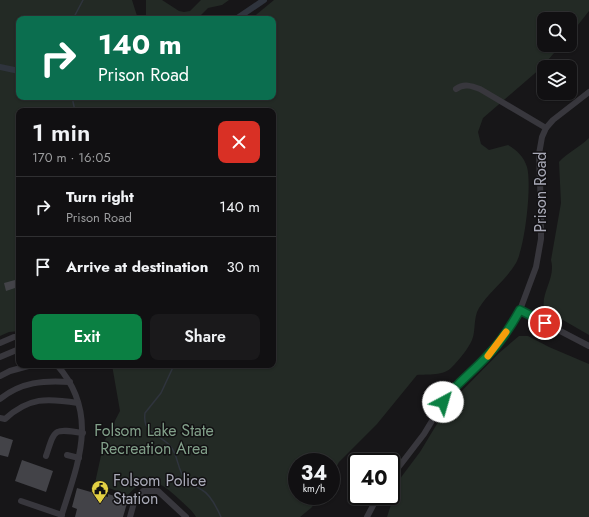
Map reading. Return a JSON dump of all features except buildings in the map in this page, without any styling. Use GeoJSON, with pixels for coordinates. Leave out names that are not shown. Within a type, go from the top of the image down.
{"type":"FeatureCollection","features":[{"type":"Feature","properties":{"kind":"street"},"geometry":{"type":"LineString","coordinates":[[456,89],[459,87],[470,86],[480,89],[546,128]]}},
{"type":"Feature","properties":{"kind":"street","name":"Prison Road"},"geometry":{"type":"LineString","coordinates":[[400,465],[424,434],[447,396],[489,355],[520,310],[531,281],[539,253],[542,224],[539,154],[540,145],[546,128],[559,114],[589,92]]}},
{"type":"Feature","properties":{"kind":"street"},"geometry":{"type":"LineString","coordinates":[[520,310],[589,346]]}},
{"type":"Feature","properties":{"kind":"street"},"geometry":{"type":"LineString","coordinates":[[0,343],[16,337]]}},
{"type":"Feature","properties":{"kind":"street"},"geometry":{"type":"LineString","coordinates":[[0,356],[16,350]]}},
{"type":"Feature","properties":{"kind":"street"},"geometry":{"type":"LineString","coordinates":[[0,376],[21,368]]}},
{"type":"Feature","properties":{"kind":"street"},"geometry":{"type":"LineString","coordinates":[[21,501],[62,516],[79,458],[83,433],[83,421],[70,382],[59,368]]}},
{"type":"Feature","properties":{"kind":"street"},"geometry":{"type":"LineString","coordinates":[[0,399],[12,390],[26,384],[41,382],[70,382]]}},
{"type":"Feature","properties":{"kind":"street"},"geometry":{"type":"LineString","coordinates":[[0,418],[5,419],[15,410],[26,404],[44,399],[78,403]]}},
{"type":"Feature","properties":{"kind":"street"},"geometry":{"type":"LineString","coordinates":[[46,456],[55,433],[61,429],[83,433]]}},
{"type":"Feature","properties":{"kind":"street"},"geometry":{"type":"LineString","coordinates":[[67,455],[79,458]]}},
{"type":"Feature","properties":{"kind":"street"},"geometry":{"type":"LineString","coordinates":[[130,517],[135,499],[143,491],[158,490],[186,517]]}},
{"type":"Feature","properties":{"kind":"street"},"geometry":{"type":"LineString","coordinates":[[367,517],[373,505]]}},
{"type":"Feature","properties":{"kind":"green space","name":"Folsom Lake State Recreation Area"},"geometry":{"type":"Polygon","coordinates":[[[0,0],[132,0],[137,16],[16,16],[16,100],[276,100],[276,16],[255,16],[274,0],[589,0],[589,11],[577,26],[577,12],[537,12],[537,52],[555,52],[548,60],[537,60],[537,71],[483,118],[478,132],[481,144],[489,150],[508,145],[520,154],[527,167],[529,187],[527,216],[522,244],[516,263],[479,308],[476,316],[472,340],[458,361],[445,372],[417,375],[377,424],[340,461],[340,453],[288,453],[288,505],[314,505],[300,517],[196,517],[172,493],[160,484],[148,482],[141,484],[128,495],[95,483],[104,442],[120,411],[113,368],[276,368],[276,108],[16,108],[16,331],[9,332],[0,336],[0,0]]]}},
{"type":"Feature","properties":{"kind":"green space"},"geometry":{"type":"Polygon","coordinates":[[[146,0],[162,0],[179,11],[184,12],[190,11],[201,0],[229,0],[222,5],[208,8],[200,16],[146,16],[146,0]]]}},
{"type":"Feature","properties":{"kind":"green space"},"geometry":{"type":"Polygon","coordinates":[[[589,138],[589,335],[544,309],[544,303],[552,273],[551,260],[561,203],[559,162],[589,138]]]}},
{"type":"Feature","properties":{"kind":"green space"},"geometry":{"type":"Polygon","coordinates":[[[519,336],[528,336],[549,347],[589,364],[589,517],[387,517],[391,505],[400,505],[400,479],[420,452],[449,404],[499,353],[519,336]]]}},
{"type":"Feature","properties":{"kind":"waterway"},"geometry":{"type":"LineString","coordinates":[[75,16],[83,0]]}},
{"type":"Feature","properties":{"kind":"waterway"},"geometry":{"type":"LineString","coordinates":[[240,16],[264,0]]}},
{"type":"Feature","properties":{"kind":"waterway"},"geometry":{"type":"LineString","coordinates":[[0,67],[16,70]]}},
{"type":"Feature","properties":{"kind":"waterway"},"geometry":{"type":"LineString","coordinates":[[73,100],[74,108]]}},
{"type":"Feature","properties":{"kind":"waterway"},"geometry":{"type":"LineString","coordinates":[[173,368],[161,393],[145,413],[146,426],[171,447],[174,451],[183,476],[189,483],[208,495],[221,517]]}},
{"type":"Feature","properties":{"kind":"slow traffic"},"geometry":{"type":"LineString","coordinates":[[488,356],[506,332]]}},
{"type":"Feature","properties":{"kind":"place","name":"Folsom Police Station"},"geometry":{"type":"Point","coordinates":[100,504]}},
{"type":"Feature","properties":{"kind":"route"},"geometry":{"type":"LineString","coordinates":[[443,402],[459,383],[489,355],[511,326],[520,310],[545,323]]}}]}
